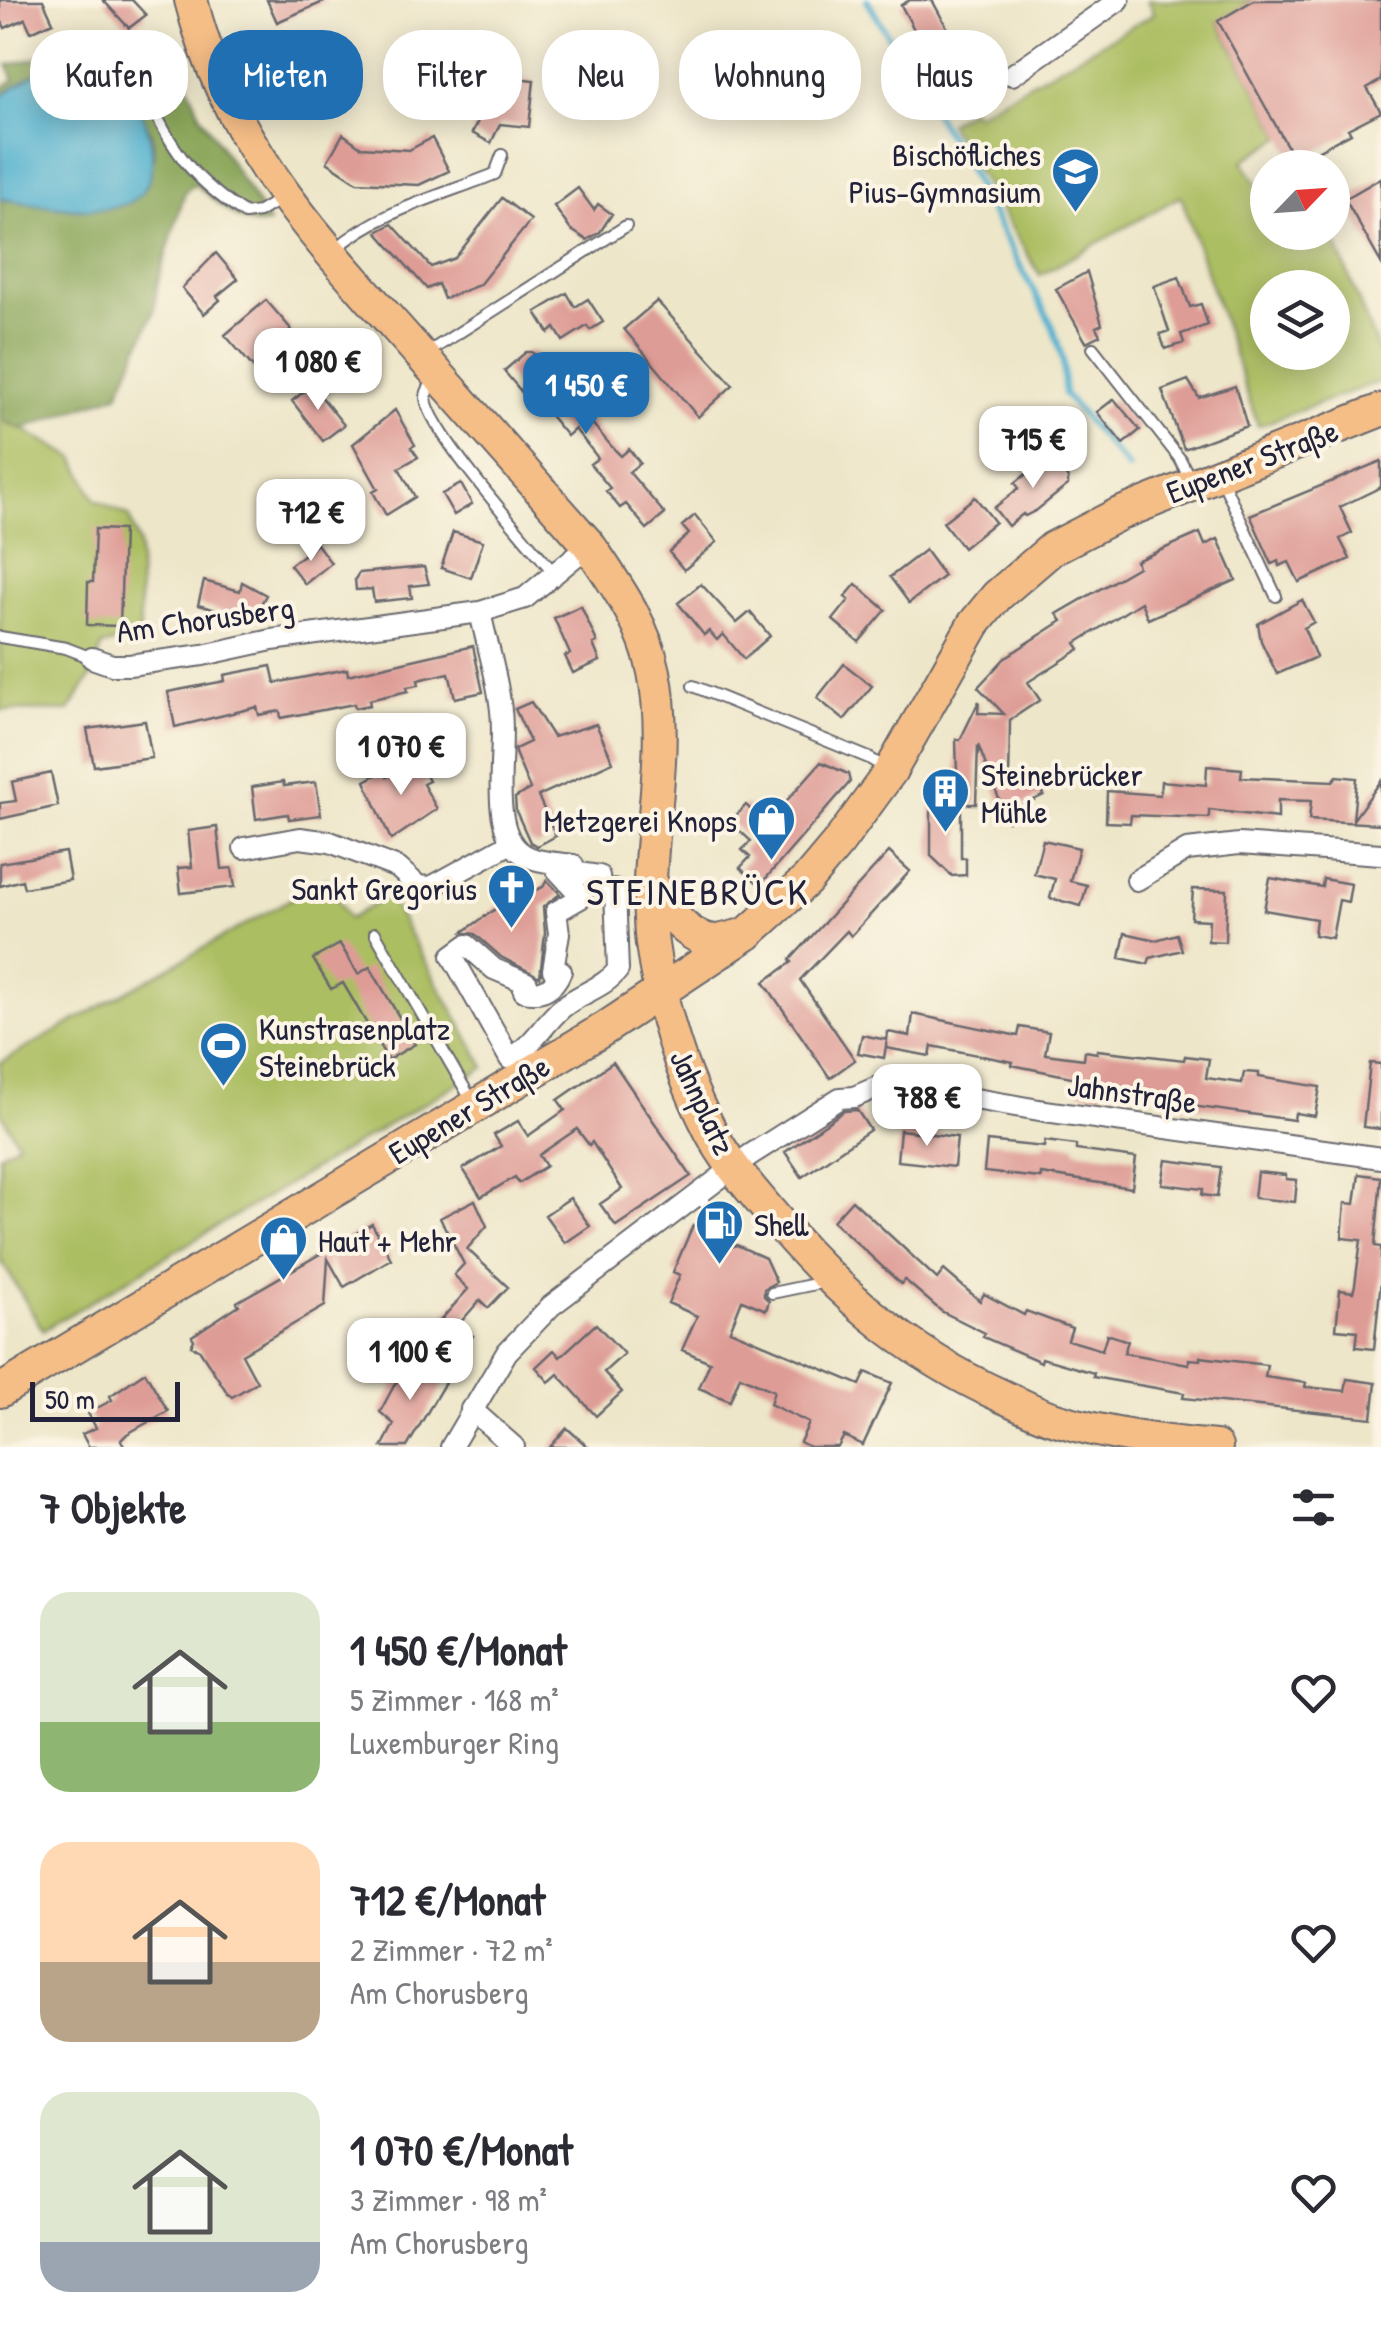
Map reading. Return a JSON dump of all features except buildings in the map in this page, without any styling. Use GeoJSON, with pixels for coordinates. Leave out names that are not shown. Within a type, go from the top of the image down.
{"type":"FeatureCollection","features":[{"type":"Feature","properties":{"kind":"main road","name":"Jahnplatz"},"geometry":{"type":"LineString","coordinates":[[191,0],[217,84],[240,129],[285,196],[331,254],[588,545],[628,601],[654,673],[659,725],[650,880],[652,941],[661,992],[690,1089],[734,1168]]}},
{"type":"Feature","properties":{"kind":"main road","name":"Eupener Straße"},"geometry":{"type":"LineString","coordinates":[[0,1390],[661,992],[747,934],[806,880],[840,842],[890,772],[974,624],[1010,583],[1053,548],[1089,526],[1381,410]]}},
{"type":"Feature","properties":{"kind":"main road"},"geometry":{"type":"LineString","coordinates":[[650,880],[666,912],[688,929],[713,941],[747,934]]}},
{"type":"Feature","properties":{"kind":"main road"},"geometry":{"type":"LineString","coordinates":[[734,1168],[807,1258],[871,1316],[918,1352],[965,1380],[1050,1418],[1143,1440],[1216,1447]]}},
{"type":"Feature","properties":{"kind":"street"},"geometry":{"type":"LineString","coordinates":[[1012,76],[1119,0]]}},
{"type":"Feature","properties":{"kind":"street","name":"Am Chorusberg"},"geometry":{"type":"LineString","coordinates":[[92,658],[112,665],[129,665],[272,640],[480,612],[524,598],[588,545]]}},
{"type":"Feature","properties":{"kind":"street"},"geometry":{"type":"LineString","coordinates":[[480,612],[501,706],[501,811],[512,843],[526,858],[590,867]]}},
{"type":"Feature","properties":{"kind":"street"},"geometry":{"type":"LineString","coordinates":[[244,848],[300,838],[330,842],[398,868],[418,886],[432,887],[512,843]]}},
{"type":"Feature","properties":{"kind":"street"},"geometry":{"type":"LineString","coordinates":[[1136,880],[1187,850],[1239,844],[1381,854]]}},
{"type":"Feature","properties":{"kind":"street"},"geometry":{"type":"LineString","coordinates":[[557,870],[599,876],[607,890],[615,890],[616,924],[618,970],[612,978],[564,1006],[529,1048],[510,1059],[452,956],[467,945],[494,969],[527,983],[524,991],[550,988],[561,972],[553,970],[559,933],[556,912],[582,897],[557,870]]}},
{"type":"Feature","properties":{"kind":"street","name":"Jahnplatz"},"geometry":{"type":"LineString","coordinates":[[734,1168],[840,1098],[875,1088]]}},
{"type":"Feature","properties":{"kind":"street","name":"Jahnstraße"},"geometry":{"type":"LineString","coordinates":[[875,1088],[911,1088],[1045,1111],[1381,1158]]}},
{"type":"Feature","properties":{"kind":"street"},"geometry":{"type":"LineString","coordinates":[[452,1447],[507,1352],[551,1306],[734,1168]]}},
{"type":"Feature","properties":{"kind":"street"},"geometry":{"type":"LineString","coordinates":[[471,1409],[514,1447]]}},
{"type":"Feature","properties":{"kind":"lane"},"geometry":{"type":"LineString","coordinates":[[160,120],[184,164],[223,200],[245,214],[259,212],[285,196]]}},
{"type":"Feature","properties":{"kind":"lane"},"geometry":{"type":"LineString","coordinates":[[331,254],[348,238],[390,217],[494,174],[502,156]]}},
{"type":"Feature","properties":{"kind":"lane"},"geometry":{"type":"LineString","coordinates":[[555,575],[447,442],[426,399],[431,367],[440,342],[626,226]]}},
{"type":"Feature","properties":{"kind":"lane"},"geometry":{"type":"LineString","coordinates":[[1093,348],[1180,459],[1205,478],[1276,596]]}},
{"type":"Feature","properties":{"kind":"lane","name":"Am Chorusberg"},"geometry":{"type":"LineString","coordinates":[[0,637],[66,648],[92,658]]}},
{"type":"Feature","properties":{"kind":"lane"},"geometry":{"type":"LineString","coordinates":[[693,686],[870,758],[890,772]]}},
{"type":"Feature","properties":{"kind":"lane"},"geometry":{"type":"LineString","coordinates":[[376,933],[474,1106]]}},
{"type":"Feature","properties":{"kind":"lane"},"geometry":{"type":"LineString","coordinates":[[699,1196],[728,1241]]}},
{"type":"Feature","properties":{"kind":"lane"},"geometry":{"type":"LineString","coordinates":[[772,1293],[832,1280]]}},
{"type":"Feature","properties":{"kind":"green space","name":"Bischöfliches Pius-Gymnasium"},"geometry":{"type":"Polygon","coordinates":[[[1147,0],[1254,0],[1218,22],[1282,137],[1261,150],[1250,150],[1250,157],[1243,161],[1250,172],[1250,250],[1339,250],[1347,270],[1250,270],[1250,370],[1350,370],[1350,279],[1381,358],[1381,381],[1258,426],[1181,196],[1040,275],[948,123],[1008,120],[1008,96],[1154,14],[1147,0]]]}},
{"type":"Feature","properties":{"kind":"green space"},"geometry":{"type":"Polygon","coordinates":[[[30,60],[30,77],[0,97],[0,89],[14,80],[8,65],[30,60]]]}},
{"type":"Feature","properties":{"kind":"green space"},"geometry":{"type":"Polygon","coordinates":[[[188,85],[200,114],[269,223],[249,223],[239,218],[195,184],[185,192],[157,285],[154,312],[118,394],[22,429],[0,420],[0,199],[92,208],[154,158],[153,137],[144,120],[188,120],[188,85]]]}},
{"type":"Feature","properties":{"kind":"green space"},"geometry":{"type":"Polygon","coordinates":[[[0,420],[75,458],[95,500],[129,516],[139,545],[140,636],[102,646],[92,675],[69,711],[0,710],[0,420]]]}},
{"type":"Feature","properties":{"kind":"green space","name":"Kunstrasenplatz Steinebrück"},"geometry":{"type":"Polygon","coordinates":[[[326,879],[349,919],[388,896],[485,1067],[43,1330],[0,1259],[0,1154],[18,1143],[0,1111],[0,1063],[326,879]]]}},
{"type":"Feature","properties":{"kind":"water"},"geometry":{"type":"Polygon","coordinates":[[[30,77],[30,120],[145,120],[152,155],[151,173],[144,190],[130,202],[101,209],[0,199],[0,97],[30,77]]]}},
{"type":"Feature","properties":{"kind":"waterway"},"geometry":{"type":"LineString","coordinates":[[867,0],[968,169],[1053,327],[1063,361],[1064,394],[1129,469]]}},
{"type":"Feature","properties":{"kind":"place","name":"Bischöfliches Pius-Gymnasium"},"geometry":{"type":"Point","coordinates":[1076,214]}},
{"type":"Feature","properties":{"kind":"place","name":"Steinebrücker Mühle"},"geometry":{"type":"Point","coordinates":[946,834]}},
{"type":"Feature","properties":{"kind":"place","name":"Metzgerei Knops"},"geometry":{"type":"Point","coordinates":[772,862]}},
{"type":"Feature","properties":{"kind":"place","name":"Sankt Gregorius"},"geometry":{"type":"Point","coordinates":[512,930]}},
{"type":"Feature","properties":{"kind":"place","name":"Kunstrasenplatz Steinebrück"},"geometry":{"type":"Point","coordinates":[224,1088]}},
{"type":"Feature","properties":{"kind":"place","name":"Shell"},"geometry":{"type":"Point","coordinates":[719,1266]}},
{"type":"Feature","properties":{"kind":"place","name":"Haut + Mehr"},"geometry":{"type":"Point","coordinates":[283,1282]}},
{"type":"Feature","properties":{"kind":"district","name":"STEINEBRÜCK"},"geometry":{"type":"Point","coordinates":[698,891]}}]}
